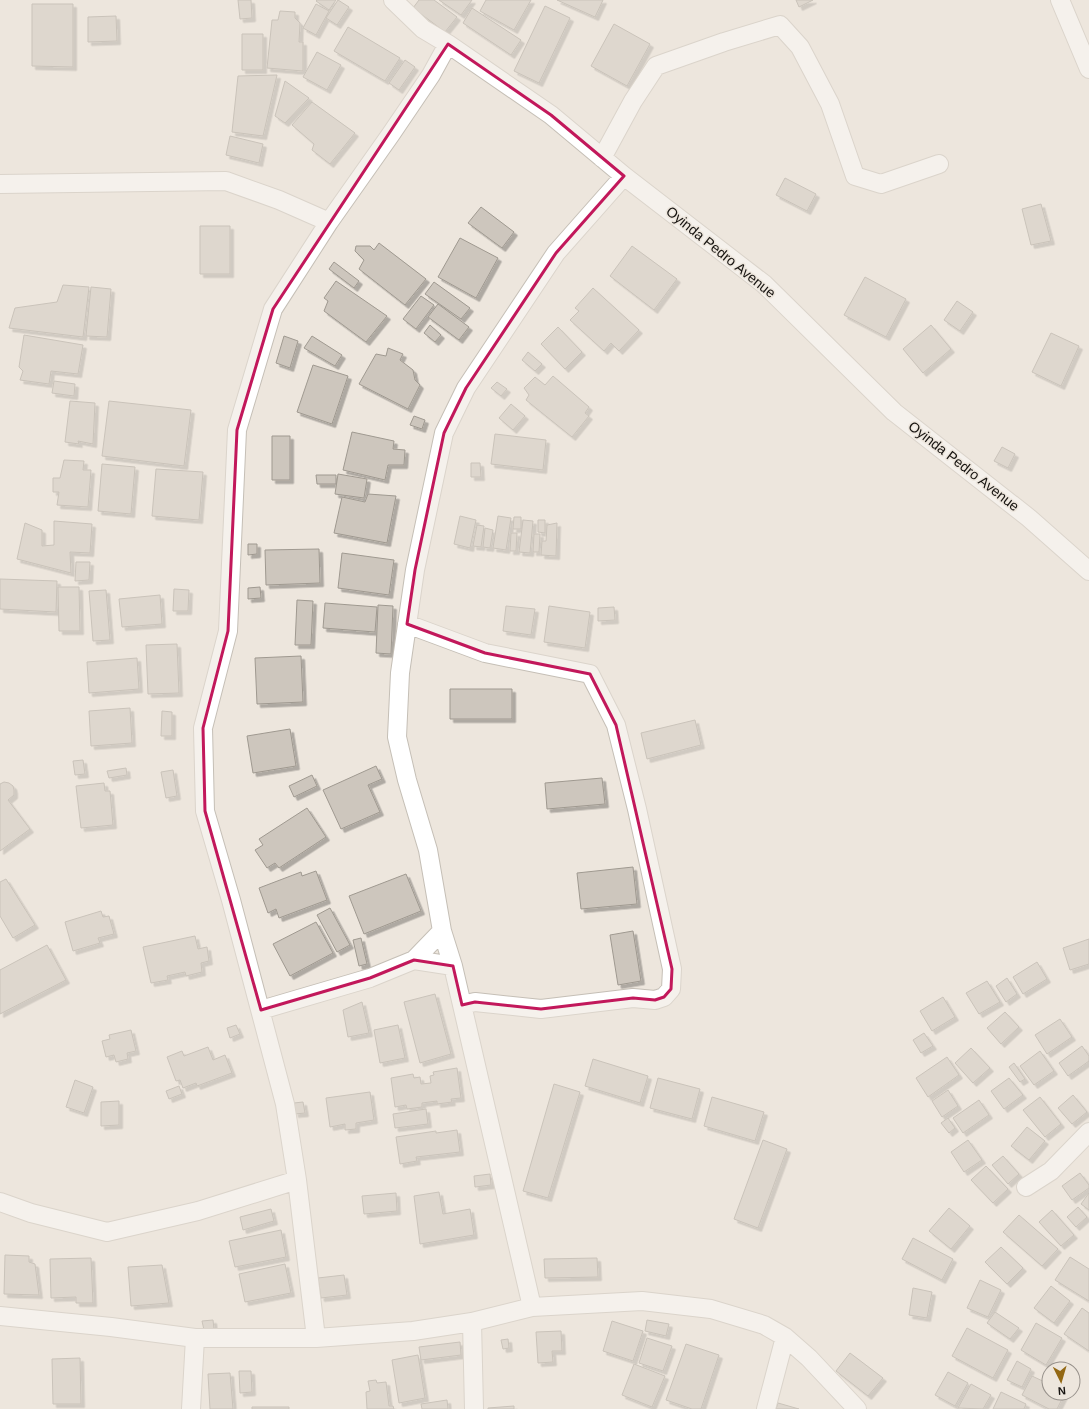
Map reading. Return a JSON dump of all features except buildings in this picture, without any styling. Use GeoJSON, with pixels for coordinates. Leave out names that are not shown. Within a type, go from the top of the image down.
{"type":"FeatureCollection","features":[{"type":"Feature","properties":{"kind":"street","name":"Oyinda Pedro Avenue"},"geometry":{"type":"LineString","coordinates":[[393,0],[423,29],[448,44],[550,115],[624,176],[764,284],[894,412],[1029,518],[1089,571]]}},
{"type":"Feature","properties":{"kind":"street"},"geometry":{"type":"LineString","coordinates":[[1060,0],[1089,69]]}},
{"type":"Feature","properties":{"kind":"street"},"geometry":{"type":"LineString","coordinates":[[602,158],[633,101],[656,66],[724,42],[780,25],[800,47],[830,104],[855,176],[881,184],[939,164]]}},
{"type":"Feature","properties":{"kind":"street"},"geometry":{"type":"LineString","coordinates":[[316,1338],[297,1180],[285,1104],[261,1010],[205,811],[203,728],[228,631],[237,430],[273,309],[329,222],[431,75],[448,44]]}},
{"type":"Feature","properties":{"kind":"street"},"geometry":{"type":"LineString","coordinates":[[532,1307],[453,966],[442,931],[428,850],[407,780],[397,737],[400,673],[415,570],[444,433],[466,388],[556,254],[624,176]]}},
{"type":"Feature","properties":{"kind":"street"},"geometry":{"type":"LineString","coordinates":[[0,184],[226,182],[279,200],[329,222]]}},
{"type":"Feature","properties":{"kind":"street"},"geometry":{"type":"LineString","coordinates":[[407,624],[485,653],[590,674],[616,724],[637,809],[672,969],[671,989],[664,997],[655,1000],[632,998],[541,1008],[475,1002],[462,1005]]}},
{"type":"Feature","properties":{"kind":"street"},"geometry":{"type":"LineString","coordinates":[[261,1010],[370,978],[414,960],[442,931]]}},
{"type":"Feature","properties":{"kind":"street"},"geometry":{"type":"LineString","coordinates":[[414,960],[453,966]]}},
{"type":"Feature","properties":{"kind":"street"},"geometry":{"type":"LineString","coordinates":[[1026,1187],[1051,1171],[1089,1132]]}},
{"type":"Feature","properties":{"kind":"street"},"geometry":{"type":"LineString","coordinates":[[0,1202],[31,1213],[107,1232],[198,1211],[297,1180]]}},
{"type":"Feature","properties":{"kind":"street"},"geometry":{"type":"LineString","coordinates":[[0,1316],[111,1327],[195,1338],[316,1338],[413,1331],[472,1322],[532,1307],[642,1302],[703,1308],[764,1325],[784,1337],[809,1358],[857,1409]]}},
{"type":"Feature","properties":{"kind":"street"},"geometry":{"type":"LineString","coordinates":[[472,1322],[474,1409]]}},
{"type":"Feature","properties":{"kind":"street"},"geometry":{"type":"LineString","coordinates":[[766,1409],[784,1337]]}},
{"type":"Feature","properties":{"kind":"street"},"geometry":{"type":"LineString","coordinates":[[191,1409],[195,1338]]}},
{"type":"Feature","properties":{"kind":"highlighted area"},"geometry":{"type":"Polygon","coordinates":[[[448,44],[551,115],[624,176],[556,253],[466,388],[444,433],[415,570],[407,624],[485,653],[590,674],[616,725],[672,969],[671,989],[664,997],[655,1000],[633,998],[541,1009],[475,1002],[462,1005],[453,966],[414,960],[370,978],[261,1010],[205,811],[203,728],[228,631],[237,430],[273,309],[448,44]]]}}]}
